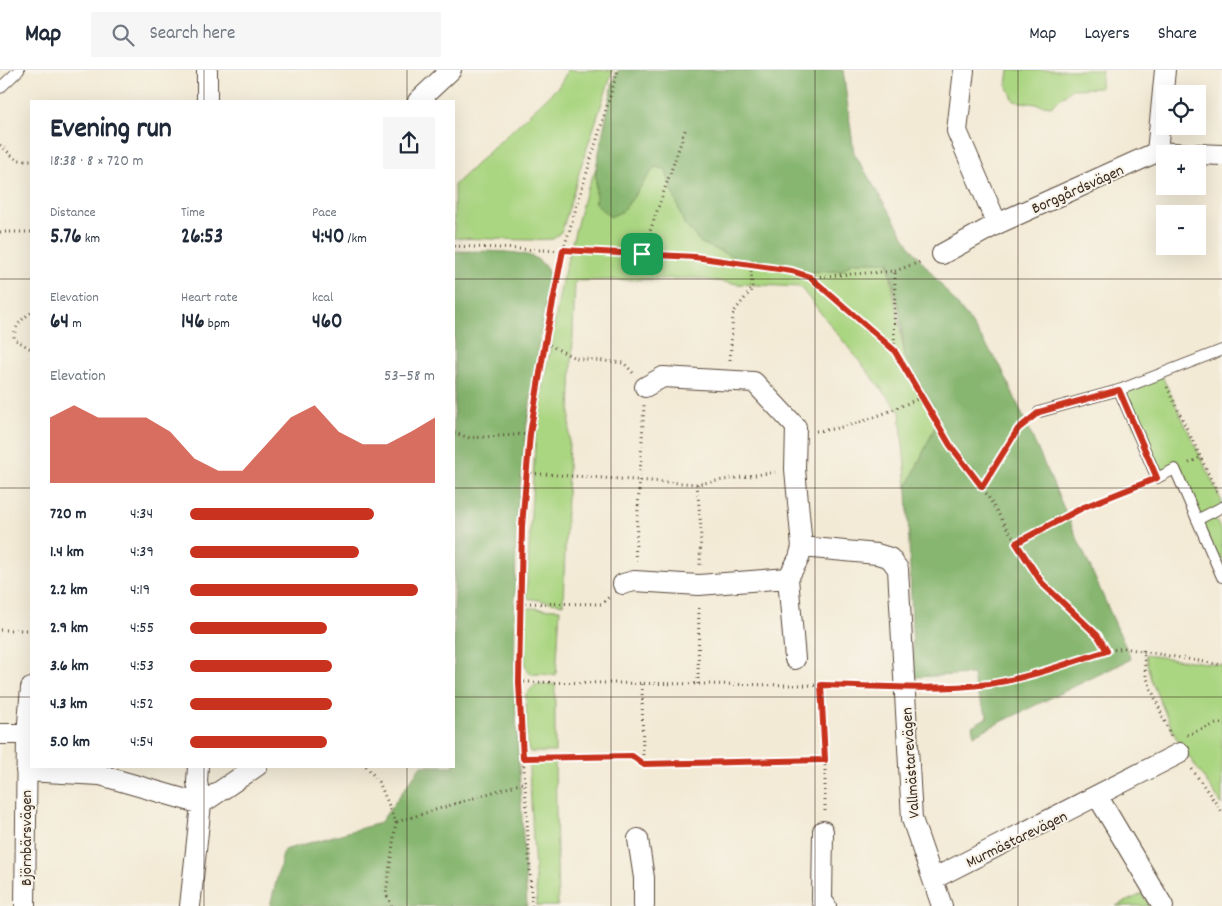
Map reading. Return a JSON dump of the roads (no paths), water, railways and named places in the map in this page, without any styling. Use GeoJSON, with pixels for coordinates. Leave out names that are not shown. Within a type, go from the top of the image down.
{"type":"FeatureCollection","features":[{"type":"Feature","properties":{"kind":"street"},"geometry":{"type":"LineString","coordinates":[[207,70],[207,100]]}},
{"type":"Feature","properties":{"kind":"street"},"geometry":{"type":"LineString","coordinates":[[419,100],[451,70]]}},
{"type":"Feature","properties":{"kind":"street"},"geometry":{"type":"LineString","coordinates":[[964,70],[957,131],[997,224]]}},
{"type":"Feature","properties":{"kind":"street"},"geometry":{"type":"LineString","coordinates":[[1158,145],[1165,70]]}},
{"type":"Feature","properties":{"kind":"street","name":"Borggårdsvägen"},"geometry":{"type":"LineString","coordinates":[[942,254],[997,224],[1156,152]]}},
{"type":"Feature","properties":{"kind":"street"},"geometry":{"type":"LineString","coordinates":[[1206,154],[1222,155]]}},
{"type":"Feature","properties":{"kind":"street"},"geometry":{"type":"LineString","coordinates":[[645,387],[663,377],[754,382],[796,427],[795,469],[802,547],[799,558],[788,578],[795,659]]}},
{"type":"Feature","properties":{"kind":"street","name":"Vallmästarevägen"},"geometry":{"type":"LineString","coordinates":[[802,547],[877,554],[890,558],[898,569],[912,819],[919,844],[942,906]]}},
{"type":"Feature","properties":{"kind":"street"},"geometry":{"type":"LineString","coordinates":[[628,582],[699,585],[788,578]]}},
{"type":"Feature","properties":{"kind":"street","name":"Björnbärsvägen"},"geometry":{"type":"LineString","coordinates":[[25,906],[26,771],[30,700]]}},
{"type":"Feature","properties":{"kind":"street"},"geometry":{"type":"LineString","coordinates":[[0,734],[27,734]]}},
{"type":"Feature","properties":{"kind":"street","name":"Murmästarevägen"},"geometry":{"type":"LineString","coordinates":[[933,879],[1098,797],[1181,745]]}},
{"type":"Feature","properties":{"kind":"street"},"geometry":{"type":"LineString","coordinates":[[190,906],[201,804],[197,782],[198,768]]}},
{"type":"Feature","properties":{"kind":"street"},"geometry":{"type":"LineString","coordinates":[[201,804],[254,768]]}},
{"type":"Feature","properties":{"kind":"street","name":"Björnbärsvägen"},"geometry":{"type":"LineString","coordinates":[[26,771],[100,774],[201,804]]}},
{"type":"Feature","properties":{"kind":"street"},"geometry":{"type":"LineString","coordinates":[[1098,797],[1163,906]]}},
{"type":"Feature","properties":{"kind":"street"},"geometry":{"type":"LineString","coordinates":[[823,831],[822,900],[826,906]]}},
{"type":"Feature","properties":{"kind":"street"},"geometry":{"type":"LineString","coordinates":[[638,839],[644,878],[644,906]]}},
{"type":"Feature","properties":{"kind":"lane"},"geometry":{"type":"LineString","coordinates":[[0,88],[19,70]]}},
{"type":"Feature","properties":{"kind":"lane"},"geometry":{"type":"LineString","coordinates":[[1039,412],[1119,390],[1222,350]]}},
{"type":"Feature","properties":{"kind":"lane"},"geometry":{"type":"LineString","coordinates":[[1119,390],[1157,478],[1175,469],[1222,577]]}},
{"type":"Feature","properties":{"kind":"lane"},"geometry":{"type":"LineString","coordinates":[[1197,520],[1222,507]]}}]}
